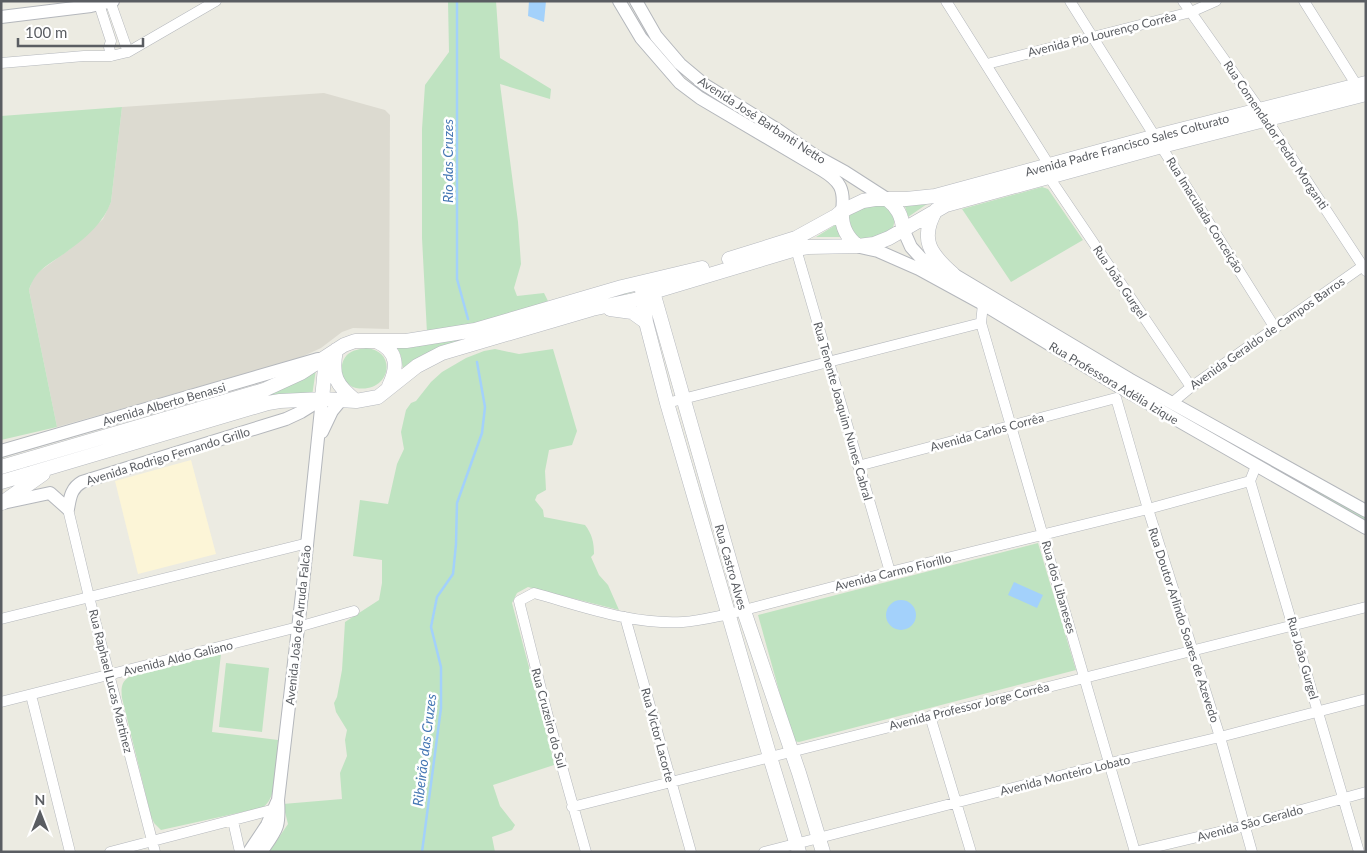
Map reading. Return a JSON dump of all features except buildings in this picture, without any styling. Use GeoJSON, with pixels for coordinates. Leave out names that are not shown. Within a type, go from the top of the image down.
{"type":"FeatureCollection","features":[{"type":"Feature","properties":{"kind":"main road","name":"Avenida Padre Francisco Sales Colturato"},"geometry":{"type":"LineString","coordinates":[[886,199],[935,196],[1049,171],[1159,141],[1363,91]]}},
{"type":"Feature","properties":{"kind":"main road","name":"Avenida Padre Francisco Sales Colturato"},"geometry":{"type":"LineString","coordinates":[[902,229],[946,206],[1049,171]]}},
{"type":"Feature","properties":{"kind":"main road"},"geometry":{"type":"LineString","coordinates":[[1,482],[268,403],[285,400],[322,399],[356,401],[378,397],[417,366],[442,353],[595,308],[645,288],[697,269],[796,238],[863,201],[886,199],[899,212],[902,220],[902,229],[889,238],[874,244],[808,247],[645,288],[622,287],[475,330],[421,339],[378,342]]}},
{"type":"Feature","properties":{"kind":"main road"},"geometry":{"type":"LineString","coordinates":[[936,210],[930,220],[928,242],[934,256],[954,274]]}},
{"type":"Feature","properties":{"kind":"main road"},"geometry":{"type":"LineString","coordinates":[[842,211],[846,234],[858,246]]}},
{"type":"Feature","properties":{"kind":"main road","name":"Rua Castro Alves"},"geometry":{"type":"LineString","coordinates":[[645,288],[646,322],[666,403],[798,848]]}},
{"type":"Feature","properties":{"kind":"main road","name":"Rua Castro Alves"},"geometry":{"type":"LineString","coordinates":[[645,288],[673,362],[744,611],[824,852]]}},
{"type":"Feature","properties":{"kind":"main road"},"geometry":{"type":"LineString","coordinates":[[595,308],[632,312],[646,322]]}},
{"type":"Feature","properties":{"kind":"main road"},"geometry":{"type":"LineString","coordinates":[[1,467],[264,390],[301,373],[331,353],[355,341],[368,340],[386,346],[395,361],[396,373],[386,391]]}},
{"type":"Feature","properties":{"kind":"main road"},"geometry":{"type":"LineString","coordinates":[[322,399],[331,353]]}},
{"type":"Feature","properties":{"kind":"main road"},"geometry":{"type":"LineString","coordinates":[[331,353],[337,382],[356,401]]}},
{"type":"Feature","properties":{"kind":"main road"},"geometry":{"type":"LineString","coordinates":[[657,366],[673,362]]}},
{"type":"Feature","properties":{"kind":"main road"},"geometry":{"type":"LineString","coordinates":[[2,503],[52,468]]}},
{"type":"Feature","properties":{"kind":"street"},"geometry":{"type":"LineString","coordinates":[[1,63],[110,52],[128,52],[216,1]]}},
{"type":"Feature","properties":{"kind":"street"},"geometry":{"type":"LineString","coordinates":[[619,1],[641,38],[677,80],[700,98],[831,175],[842,189],[842,211]]}},
{"type":"Feature","properties":{"kind":"street","name":"Avenida José Barbanti Netto"},"geometry":{"type":"LineString","coordinates":[[636,1],[656,36],[680,64],[705,85],[886,199]]}},
{"type":"Feature","properties":{"kind":"street","name":"Rua João Gurgel"},"geometry":{"type":"LineString","coordinates":[[946,1],[987,64],[1049,171],[1191,387]]}},
{"type":"Feature","properties":{"kind":"street","name":"Rua Imaculada Conceição"},"geometry":{"type":"LineString","coordinates":[[1070,1],[1275,328]]}},
{"type":"Feature","properties":{"kind":"street","name":"Rua Comendador Pedro Morganti"},"geometry":{"type":"LineString","coordinates":[[1183,1],[1264,115],[1364,268]]}},
{"type":"Feature","properties":{"kind":"street","name":"Avenida Pio Lourenço Corrêa"},"geometry":{"type":"LineString","coordinates":[[987,64],[1191,12],[1216,1]]}},
{"type":"Feature","properties":{"kind":"street"},"geometry":{"type":"LineString","coordinates":[[1304,1],[1363,91]]}},
{"type":"Feature","properties":{"kind":"street"},"geometry":{"type":"LineString","coordinates":[[105,3],[128,52]]}},
{"type":"Feature","properties":{"kind":"street"},"geometry":{"type":"LineString","coordinates":[[1,17],[105,3]]}},
{"type":"Feature","properties":{"kind":"street"},"geometry":{"type":"LineString","coordinates":[[105,3],[96,16],[104,42],[110,52]]}},
{"type":"Feature","properties":{"kind":"street","name":"Rua Professora Adélia Izique"},"geometry":{"type":"LineString","coordinates":[[902,229],[911,247],[921,258],[954,274],[984,298],[1123,389],[1366,528]]}},
{"type":"Feature","properties":{"kind":"street","name":"Rua Professora Adélia Izique"},"geometry":{"type":"LineString","coordinates":[[858,246],[878,250],[984,298]]}},
{"type":"Feature","properties":{"kind":"street","name":"Rua Tenente Joaquim Nunes Cabral"},"geometry":{"type":"LineString","coordinates":[[796,250],[830,360],[858,466],[890,572]]}},
{"type":"Feature","properties":{"kind":"street","name":"Avenida Geraldo de Campos Barros"},"geometry":{"type":"LineString","coordinates":[[1173,402],[1191,387],[1275,328],[1364,268]]}},
{"type":"Feature","properties":{"kind":"street"},"geometry":{"type":"LineString","coordinates":[[666,403],[981,323],[984,298]]}},
{"type":"Feature","properties":{"kind":"street","name":"Rua dos Libaneses"},"geometry":{"type":"LineString","coordinates":[[981,323],[1044,534],[1135,852]]}},
{"type":"Feature","properties":{"kind":"street","name":"Avenida Alberto Benassi"},"geometry":{"type":"LineString","coordinates":[[1,451],[331,353]]}},
{"type":"Feature","properties":{"kind":"street","name":"Rua Professora Adélia Izique"},"geometry":{"type":"LineString","coordinates":[[1123,389],[1173,402],[1366,511]]}},
{"type":"Feature","properties":{"kind":"street","name":"Avenida Carlos Corrêa"},"geometry":{"type":"LineString","coordinates":[[858,466],[1012,426],[1123,389]]}},
{"type":"Feature","properties":{"kind":"street","name":"Rua Doutor Arlindo Soares de Azevedo"},"geometry":{"type":"LineString","coordinates":[[1123,389],[1148,509],[1220,737],[1252,852]]}},
{"type":"Feature","properties":{"kind":"street","name":"Avenida João de Arruda Falcão"},"geometry":{"type":"LineString","coordinates":[[261,852],[278,828],[277,806],[308,543],[322,399]]}},
{"type":"Feature","properties":{"kind":"street","name":"Avenida Rodrigo Fernando Grillo"},"geometry":{"type":"LineString","coordinates":[[68,509],[73,490],[76,485],[82,482],[286,419],[322,399]]}},
{"type":"Feature","properties":{"kind":"street","name":"Avenida João de Arruda Falcão"},"geometry":{"type":"LineString","coordinates":[[317,449],[332,411],[341,400]]}},
{"type":"Feature","properties":{"kind":"street"},"geometry":{"type":"LineString","coordinates":[[1250,481],[1256,466],[1266,454]]}},
{"type":"Feature","properties":{"kind":"street","name":"Rua João Gurgel"},"geometry":{"type":"LineString","coordinates":[[1250,481],[1358,852]]}},
{"type":"Feature","properties":{"kind":"street","name":"Avenida Carmo Fiorillo"},"geometry":{"type":"LineString","coordinates":[[534,593],[626,617],[683,622],[744,611],[890,572],[1148,509],[1250,481]]}},
{"type":"Feature","properties":{"kind":"street"},"geometry":{"type":"LineString","coordinates":[[2,503],[50,493],[68,509]]}},
{"type":"Feature","properties":{"kind":"street","name":"Rua Raphael Lucas Martinez"},"geometry":{"type":"LineString","coordinates":[[68,509],[155,852]]}},
{"type":"Feature","properties":{"kind":"street"},"geometry":{"type":"LineString","coordinates":[[1,619],[308,543]]}},
{"type":"Feature","properties":{"kind":"street","name":"Rua Cruzeiro do Sul"},"geometry":{"type":"LineString","coordinates":[[534,593],[519,601],[572,807],[586,852]]}},
{"type":"Feature","properties":{"kind":"street","name":"Avenida Professor Jorge Corrêa"},"geometry":{"type":"LineString","coordinates":[[572,807],[1084,676],[1366,607]]}},
{"type":"Feature","properties":{"kind":"street","name":"Avenida Aldo Galiano"},"geometry":{"type":"LineString","coordinates":[[1,702],[354,612]]}},
{"type":"Feature","properties":{"kind":"street","name":"Rua Victor Lacorte"},"geometry":{"type":"LineString","coordinates":[[626,617],[691,852]]}},
{"type":"Feature","properties":{"kind":"street"},"geometry":{"type":"LineString","coordinates":[[31,695],[70,852]]}},
{"type":"Feature","properties":{"kind":"street","name":"Avenida Monteiro Lobato"},"geometry":{"type":"LineString","coordinates":[[764,852],[798,848],[819,837],[1366,699]]}},
{"type":"Feature","properties":{"kind":"street"},"geometry":{"type":"LineString","coordinates":[[930,716],[971,852]]}},
{"type":"Feature","properties":{"kind":"street","name":"Avenida São Geraldo"},"geometry":{"type":"LineString","coordinates":[[1135,852],[1244,826],[1366,792]]}},
{"type":"Feature","properties":{"kind":"street"},"geometry":{"type":"LineString","coordinates":[[110,852],[233,821],[277,806]]}},
{"type":"Feature","properties":{"kind":"street"},"geometry":{"type":"LineString","coordinates":[[249,852],[277,806]]}},
{"type":"Feature","properties":{"kind":"street"},"geometry":{"type":"LineString","coordinates":[[233,821],[240,852]]}},
{"type":"Feature","properties":{"kind":"shaded area"},"geometry":{"type":"Polygon","coordinates":[[[324,93],[385,110],[390,115],[389,329],[353,328],[342,332],[321,348],[297,359],[57,427],[29,290],[33,278],[40,271],[70,249],[103,219],[111,202],[122,107],[324,93]]]}},
{"type":"Feature","properties":{"kind":"shaded area"},"geometry":{"type":"Polygon","coordinates":[[[191,460],[216,554],[138,574],[115,481],[191,460]]]}},
{"type":"Feature","properties":{"kind":"green space"},"geometry":{"type":"Polygon","coordinates":[[[448,1],[496,1],[500,58],[551,89],[550,99],[500,84],[518,222],[521,264],[514,288],[517,296],[544,293],[548,301],[499,319],[427,333],[422,238],[422,129],[425,85],[449,52],[448,1]]]}},
{"type":"Feature","properties":{"kind":"green space"},"geometry":{"type":"Polygon","coordinates":[[[122,107],[111,202],[108,209],[88,235],[40,271],[29,290],[57,427],[1,440],[1,116],[122,107]]]}},
{"type":"Feature","properties":{"kind":"green space"},"geometry":{"type":"Polygon","coordinates":[[[1042,187],[1048,189],[1083,240],[1011,282],[962,209],[1042,187]]]}},
{"type":"Feature","properties":{"kind":"green space"},"geometry":{"type":"Polygon","coordinates":[[[884,203],[895,219],[892,232],[857,241],[848,219],[851,214],[863,207],[884,203]]]}},
{"type":"Feature","properties":{"kind":"green space"},"geometry":{"type":"Polygon","coordinates":[[[927,204],[908,217],[905,206],[927,204]]]}},
{"type":"Feature","properties":{"kind":"green space"},"geometry":{"type":"Polygon","coordinates":[[[837,224],[840,237],[816,237],[837,224]]]}},
{"type":"Feature","properties":{"kind":"green space"},"geometry":{"type":"Polygon","coordinates":[[[635,288],[636,291],[512,327],[403,369],[401,356],[396,345],[635,288]]]}},
{"type":"Feature","properties":{"kind":"green space"},"geometry":{"type":"Polygon","coordinates":[[[366,348],[376,351],[383,356],[386,371],[383,379],[377,385],[368,388],[356,388],[344,379],[342,363],[348,354],[366,348]]]}},
{"type":"Feature","properties":{"kind":"green space"},"geometry":{"type":"Polygon","coordinates":[[[495,349],[519,354],[553,349],[577,431],[572,445],[549,450],[545,471],[546,490],[537,495],[535,500],[543,510],[544,517],[585,525],[593,542],[594,554],[591,557],[599,575],[608,585],[619,610],[528,587],[517,593],[512,603],[554,765],[493,785],[500,806],[515,825],[512,830],[492,837],[495,852],[269,852],[288,824],[283,804],[342,799],[340,773],[347,756],[345,740],[347,730],[336,712],[334,703],[337,697],[342,670],[345,622],[379,600],[382,583],[382,560],[353,556],[360,500],[388,504],[397,464],[404,449],[401,432],[406,410],[411,403],[416,401],[431,382],[442,372],[466,358],[495,349]]]}},
{"type":"Feature","properties":{"kind":"green space"},"geometry":{"type":"Polygon","coordinates":[[[316,369],[312,396],[271,399],[268,393],[316,369]]]}},
{"type":"Feature","properties":{"kind":"green space"},"geometry":{"type":"Polygon","coordinates":[[[1291,475],[1366,516],[1366,521],[1290,479],[1291,475]]]}},
{"type":"Feature","properties":{"kind":"green space"},"geometry":{"type":"Polygon","coordinates":[[[1038,543],[1076,670],[799,742],[793,741],[758,615],[1038,543]]]}},
{"type":"Feature","properties":{"kind":"green space"},"geometry":{"type":"Polygon","coordinates":[[[221,654],[212,732],[278,740],[276,778],[271,797],[267,804],[261,808],[161,830],[154,823],[151,816],[122,698],[122,686],[129,677],[221,654]]]}},
{"type":"Feature","properties":{"kind":"green space"},"geometry":{"type":"Polygon","coordinates":[[[226,663],[269,668],[262,732],[219,727],[226,663]]]}},
{"type":"Feature","properties":{"kind":"water"},"geometry":{"type":"Polygon","coordinates":[[[529,1],[546,1],[544,22],[528,16],[529,1]]]}},
{"type":"Feature","properties":{"kind":"water"},"geometry":{"type":"Polygon","coordinates":[[[1014,582],[1043,595],[1037,608],[1008,595],[1014,582]]]}},
{"type":"Feature","properties":{"kind":"water"},"geometry":{"type":"Polygon","coordinates":[[[901,600],[912,604],[916,615],[912,626],[901,630],[890,626],[886,615],[890,604],[901,600]]]}},
{"type":"Feature","properties":{"kind":"waterway","name":"Rio das Cruzes"},"geometry":{"type":"LineString","coordinates":[[457,1],[457,279],[468,319]]}},
{"type":"Feature","properties":{"kind":"waterway","name":"Ribeirão das Cruzes"},"geometry":{"type":"LineString","coordinates":[[422,852],[441,708],[441,667],[431,627],[437,597],[453,574],[457,503],[482,433],[485,407],[477,362]]}}]}
